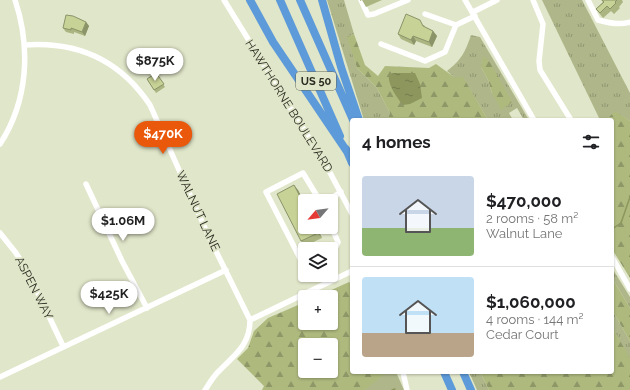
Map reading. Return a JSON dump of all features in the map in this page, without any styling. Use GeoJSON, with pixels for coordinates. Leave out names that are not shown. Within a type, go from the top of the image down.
{"type":"FeatureCollection","features":[{"type":"Feature","properties":{"kind":"highway"},"geometry":{"type":"LineString","coordinates":[[250,0],[272,42],[348,153]]}},
{"type":"Feature","properties":{"kind":"highway","name":"US 50"},"geometry":{"type":"LineString","coordinates":[[280,0],[350,158]]}},
{"type":"Feature","properties":{"kind":"highway","name":"US 50"},"geometry":{"type":"LineString","coordinates":[[300,0],[352,118]]}},
{"type":"Feature","properties":{"kind":"highway"},"geometry":{"type":"LineString","coordinates":[[322,0],[341,67],[358,118]]}},
{"type":"Feature","properties":{"kind":"highway"},"geometry":{"type":"LineString","coordinates":[[445,374],[452,390]]}},
{"type":"Feature","properties":{"kind":"highway"},"geometry":{"type":"LineString","coordinates":[[464,374],[471,390]]}},
{"type":"Feature","properties":{"kind":"street"},"geometry":{"type":"LineString","coordinates":[[0,144],[9,130],[20,98],[24,73],[23,29],[15,0]]}},
{"type":"Feature","properties":{"kind":"street","name":"HAWTHORNE BOULEVARD"},"geometry":{"type":"LineString","coordinates":[[224,0],[327,167],[350,210]]}},
{"type":"Feature","properties":{"kind":"street"},"geometry":{"type":"LineString","coordinates":[[361,0],[368,15],[408,0]]}},
{"type":"Feature","properties":{"kind":"street"},"geometry":{"type":"LineString","coordinates":[[465,0],[533,118]]}},
{"type":"Feature","properties":{"kind":"street"},"geometry":{"type":"LineString","coordinates":[[380,44],[425,61],[445,52],[456,25],[498,0]]}},
{"type":"Feature","properties":{"kind":"street"},"geometry":{"type":"LineString","coordinates":[[533,0],[542,24],[539,61],[540,70],[570,118]]}},
{"type":"Feature","properties":{"kind":"street"},"geometry":{"type":"LineString","coordinates":[[588,0],[598,20],[625,24],[630,22]]}},
{"type":"Feature","properties":{"kind":"street"},"geometry":{"type":"LineString","coordinates":[[425,14],[456,25]]}},
{"type":"Feature","properties":{"kind":"street","name":"WALNUT LANE"},"geometry":{"type":"LineString","coordinates":[[24,44],[55,44],[85,52],[113,67],[142,94],[150,105],[209,237],[250,320]]}},
{"type":"Feature","properties":{"kind":"street"},"geometry":{"type":"LineString","coordinates":[[298,254],[266,192],[303,173],[316,194]]}},
{"type":"Feature","properties":{"kind":"street"},"geometry":{"type":"LineString","coordinates":[[86,184],[122,261],[147,308]]}},
{"type":"Feature","properties":{"kind":"street","name":"ASPEN WAY"},"geometry":{"type":"LineString","coordinates":[[0,233],[16,253],[28,272],[63,346]]}},
{"type":"Feature","properties":{"kind":"street"},"geometry":{"type":"LineString","coordinates":[[614,261],[630,289]]}},
{"type":"Feature","properties":{"kind":"street"},"geometry":{"type":"LineString","coordinates":[[0,377],[226,270]]}},
{"type":"Feature","properties":{"kind":"street"},"geometry":{"type":"LineString","coordinates":[[205,390],[217,373],[237,354],[245,343],[250,329],[250,320],[350,272]]}},
{"type":"Feature","properties":{"kind":"street"},"geometry":{"type":"LineString","coordinates":[[403,374],[407,390]]}},
{"type":"Feature","properties":{"kind":"green space"},"geometry":{"type":"Polygon","coordinates":[[[327,0],[344,0],[354,34],[348,37],[357,68],[377,88],[390,113],[388,118],[363,118],[327,0]]]}},
{"type":"Feature","properties":{"kind":"green space"},"geometry":{"type":"Polygon","coordinates":[[[542,0],[582,0],[630,93],[630,121],[615,112],[608,118],[599,118],[542,0]]]}},
{"type":"Feature","properties":{"kind":"green space"},"geometry":{"type":"Polygon","coordinates":[[[354,34],[365,65],[378,76],[385,66],[429,68],[436,64],[454,77],[463,77],[487,118],[388,118],[390,113],[377,88],[357,68],[347,37],[354,34]]]}},
{"type":"Feature","properties":{"kind":"green space"},"geometry":{"type":"Polygon","coordinates":[[[471,35],[480,37],[528,118],[523,118],[517,108],[509,113],[512,118],[487,118],[463,78],[454,77],[447,71],[459,60],[471,35]],[[481,67],[488,80],[492,93],[512,102],[481,67]]]}},
{"type":"Feature","properties":{"kind":"green space"},"geometry":{"type":"Polygon","coordinates":[[[483,56],[490,62],[512,102],[501,110],[481,67],[483,56]]]}},
{"type":"Feature","properties":{"kind":"green space"},"geometry":{"type":"Polygon","coordinates":[[[615,111],[630,121],[630,278],[614,252],[614,118],[608,118],[615,111]]]}},
{"type":"Feature","properties":{"kind":"green space"},"geometry":{"type":"Polygon","coordinates":[[[614,271],[630,297],[630,308],[614,281],[614,271]]]}},
{"type":"Feature","properties":{"kind":"green space"},"geometry":{"type":"Polygon","coordinates":[[[614,281],[630,308],[630,341],[614,313],[614,281]]]}},
{"type":"Feature","properties":{"kind":"green space"},"geometry":{"type":"Polygon","coordinates":[[[349,282],[350,374],[389,374],[394,390],[262,390],[264,386],[237,359],[248,348],[254,331],[268,318],[298,305],[298,330],[338,330],[338,290],[331,290],[349,282]]]}},
{"type":"Feature","properties":{"kind":"green space"},"geometry":{"type":"Polygon","coordinates":[[[614,313],[630,341],[630,360],[614,331],[614,313]]]}},
{"type":"Feature","properties":{"kind":"green space"},"geometry":{"type":"Polygon","coordinates":[[[614,330],[630,358],[630,390],[489,390],[481,374],[614,374],[614,330]]]}},
{"type":"Feature","properties":{"kind":"green space"},"geometry":{"type":"Polygon","coordinates":[[[385,374],[397,374],[404,390],[365,390],[385,374]]]}},
{"type":"Feature","properties":{"kind":"green space"},"geometry":{"type":"Polygon","coordinates":[[[470,374],[481,374],[489,390],[477,390],[470,374]]]}},
{"type":"Feature","properties":{"kind":"water"},"geometry":{"type":"Polygon","coordinates":[[[415,73],[420,84],[422,98],[410,104],[403,105],[395,95],[389,78],[389,74],[415,73]]]}},
{"type":"Feature","properties":{"kind":"building"},"geometry":{"type":"Polygon","coordinates":[[[602,0],[617,0],[610,9],[607,6],[600,13],[596,9],[604,2],[602,0]]]}},
{"type":"Feature","properties":{"kind":"building"},"geometry":{"type":"Polygon","coordinates":[[[406,14],[420,20],[423,26],[433,31],[429,42],[413,36],[411,40],[398,34],[406,14]]]}},
{"type":"Feature","properties":{"kind":"building"},"geometry":{"type":"Polygon","coordinates":[[[66,15],[73,16],[86,22],[82,32],[71,28],[71,30],[63,28],[66,15]]]}},
{"type":"Feature","properties":{"kind":"building"},"geometry":{"type":"Polygon","coordinates":[[[156,73],[164,84],[154,90],[147,79],[156,73]]]}},
{"type":"Feature","properties":{"kind":"building"},"geometry":{"type":"Polygon","coordinates":[[[294,185],[299,194],[298,234],[316,234],[301,241],[277,194],[294,185]]]}},
{"type":"Feature","properties":{"kind":"waterway"},"geometry":{"type":"LineString","coordinates":[[614,228],[621,223],[630,197]]}}]}
